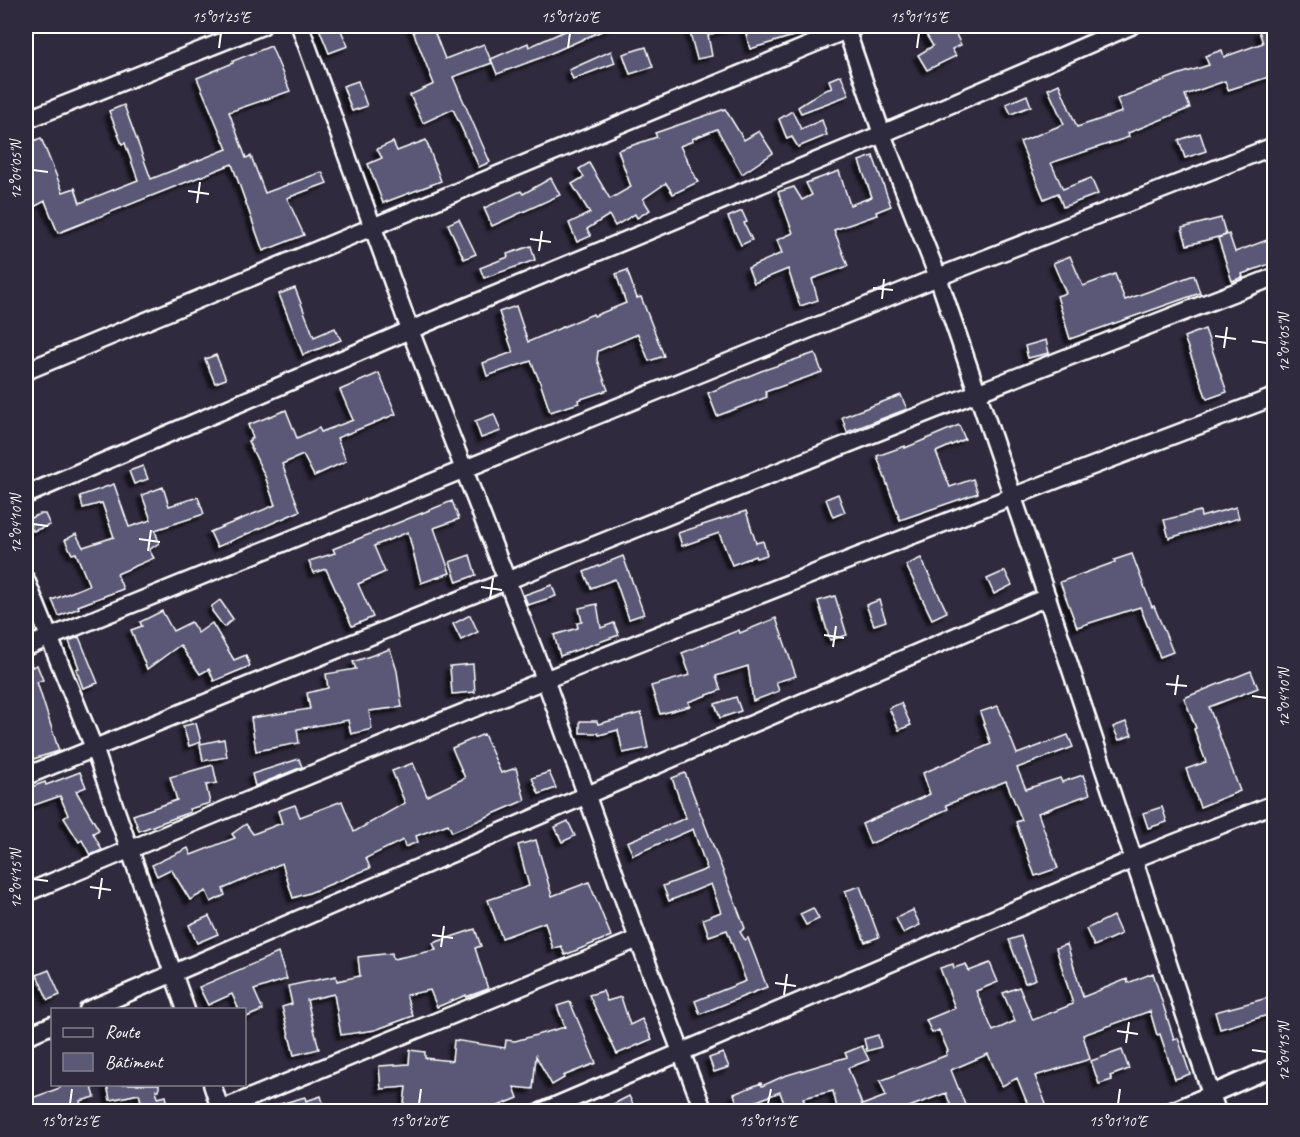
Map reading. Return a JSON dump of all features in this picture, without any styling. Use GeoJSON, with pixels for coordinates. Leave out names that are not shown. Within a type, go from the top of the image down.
{"type":"FeatureCollection","features":[{"type":"Feature","properties":{"kind":"street"},"geometry":{"type":"LineString","coordinates":[[26,120],[262,26]]}},
{"type":"Feature","properties":{"kind":"street"},"geometry":{"type":"LineString","coordinates":[[300,26],[410,330],[545,679],[638,939],[704,1112]]}},
{"type":"Feature","properties":{"kind":"street"},"geometry":{"type":"LineString","coordinates":[[26,495],[410,330],[882,134],[1131,26]]}},
{"type":"Feature","properties":{"kind":"street"},"geometry":{"type":"LineString","coordinates":[[26,371],[850,27],[882,134],[938,277],[1047,597],[1217,1112]]}},
{"type":"Feature","properties":{"kind":"street"},"geometry":{"type":"LineString","coordinates":[[26,647],[938,277],[1275,146]]}},
{"type":"Feature","properties":{"kind":"street"},"geometry":{"type":"LineString","coordinates":[[26,776],[507,579],[976,392],[1275,277]]}},
{"type":"Feature","properties":{"kind":"street"},"geometry":{"type":"LineString","coordinates":[[26,893],[545,679],[1012,496],[1275,397]]}},
{"type":"Feature","properties":{"kind":"street"},"geometry":{"type":"LineString","coordinates":[[26,580],[94,748],[185,1008]]}},
{"type":"Feature","properties":{"kind":"street"},"geometry":{"type":"LineString","coordinates":[[93,1008],[1047,597]]}},
{"type":"Feature","properties":{"kind":"street"},"geometry":{"type":"LineString","coordinates":[[541,1112],[1134,859],[1275,804]]}},
{"type":"Feature","properties":{"kind":"street"},"geometry":{"type":"LineString","coordinates":[[213,1086],[219,1111],[638,939]]}},
{"type":"Feature","properties":{"kind":"street"},"geometry":{"type":"LineString","coordinates":[[26,1036],[51,1024]]}},
{"type":"Feature","properties":{"kind":"street"},"geometry":{"type":"LineString","coordinates":[[1170,1112],[1275,1068]]}},
{"type":"Feature","properties":{"kind":"building"},"geometry":{"type":"Polygon","coordinates":[[[318,26],[339,26],[348,46],[329,53],[318,26]]]}},
{"type":"Feature","properties":{"kind":"building"},"geometry":{"type":"Polygon","coordinates":[[[411,26],[432,26],[445,59],[484,44],[492,63],[453,77],[490,162],[479,167],[453,109],[423,123],[410,95],[434,84],[411,26]]]}},
{"type":"Feature","properties":{"kind":"building"},"geometry":{"type":"Polygon","coordinates":[[[563,26],[613,26],[497,74],[491,59],[528,43],[529,47],[565,31],[563,26]]]}},
{"type":"Feature","properties":{"kind":"building"},"geometry":{"type":"Polygon","coordinates":[[[688,26],[730,26],[730,28],[708,35],[712,56],[697,59],[688,26]]]}},
{"type":"Feature","properties":{"kind":"building"},"geometry":{"type":"Polygon","coordinates":[[[744,26],[765,26],[766,29],[777,26],[819,26],[820,28],[750,49],[744,26]]]}},
{"type":"Feature","properties":{"kind":"building"},"geometry":{"type":"Polygon","coordinates":[[[921,26],[952,26],[961,45],[952,49],[956,56],[927,70],[918,55],[933,46],[921,26]]]}},
{"type":"Feature","properties":{"kind":"building"},"geometry":{"type":"Polygon","coordinates":[[[1275,26],[1275,75],[1228,90],[1225,81],[1185,95],[1190,108],[1128,133],[1129,137],[1051,163],[1063,189],[1091,178],[1098,194],[1063,207],[1058,193],[1044,199],[1020,142],[1064,124],[1048,89],[1059,84],[1077,127],[1122,112],[1117,99],[1209,65],[1205,56],[1222,50],[1224,57],[1263,43],[1259,31],[1275,26]]]}},
{"type":"Feature","properties":{"kind":"building"},"geometry":{"type":"Polygon","coordinates":[[[271,46],[290,91],[229,112],[246,158],[251,156],[265,193],[322,172],[327,183],[287,198],[304,235],[263,251],[232,164],[58,233],[45,201],[30,209],[26,201],[26,144],[41,138],[63,192],[75,188],[80,203],[138,180],[125,143],[122,144],[109,111],[124,105],[151,179],[227,149],[197,78],[271,46]]]}},
{"type":"Feature","properties":{"kind":"building"},"geometry":{"type":"Polygon","coordinates":[[[646,47],[653,67],[630,74],[623,54],[646,47]]]}},
{"type":"Feature","properties":{"kind":"building"},"geometry":{"type":"Polygon","coordinates":[[[611,51],[615,63],[573,79],[569,70],[611,51]]]}},
{"type":"Feature","properties":{"kind":"building"},"geometry":{"type":"Polygon","coordinates":[[[841,75],[849,95],[801,113],[798,107],[832,88],[829,80],[841,75]]]}},
{"type":"Feature","properties":{"kind":"building"},"geometry":{"type":"Polygon","coordinates":[[[358,81],[367,106],[352,111],[343,86],[358,81]]]}},
{"type":"Feature","properties":{"kind":"building"},"geometry":{"type":"Polygon","coordinates":[[[1027,95],[1031,106],[1011,114],[1006,104],[1027,95]]]}},
{"type":"Feature","properties":{"kind":"building"},"geometry":{"type":"Polygon","coordinates":[[[725,109],[744,140],[759,131],[773,153],[742,174],[717,129],[692,139],[693,141],[680,146],[698,182],[673,194],[666,183],[643,199],[650,210],[637,218],[635,214],[615,226],[609,215],[587,229],[591,236],[577,242],[569,223],[590,213],[572,184],[584,177],[579,169],[589,163],[610,199],[631,187],[618,150],[657,137],[655,133],[725,109]]]}},
{"type":"Feature","properties":{"kind":"building"},"geometry":{"type":"Polygon","coordinates":[[[792,111],[801,129],[822,120],[827,135],[798,147],[792,137],[787,139],[779,119],[792,111]]]}},
{"type":"Feature","properties":{"kind":"building"},"geometry":{"type":"Polygon","coordinates":[[[1200,133],[1206,151],[1185,158],[1179,140],[1200,133]]]}},
{"type":"Feature","properties":{"kind":"building"},"geometry":{"type":"Polygon","coordinates":[[[426,140],[441,181],[383,203],[368,164],[382,158],[377,149],[393,142],[397,151],[426,140]]]}},
{"type":"Feature","properties":{"kind":"building"},"geometry":{"type":"Polygon","coordinates":[[[873,156],[891,206],[876,212],[877,215],[834,230],[848,266],[812,279],[818,300],[800,306],[788,269],[754,283],[748,268],[782,253],[777,240],[793,233],[778,192],[794,187],[802,200],[812,195],[806,183],[839,171],[850,205],[872,197],[859,161],[873,156]]]}},
{"type":"Feature","properties":{"kind":"building"},"geometry":{"type":"Polygon","coordinates":[[[551,178],[560,195],[492,226],[484,208],[521,191],[523,194],[551,178]]]}},
{"type":"Feature","properties":{"kind":"building"},"geometry":{"type":"Polygon","coordinates":[[[742,211],[747,222],[744,223],[752,240],[741,245],[728,217],[742,211]]]}},
{"type":"Feature","properties":{"kind":"building"},"geometry":{"type":"Polygon","coordinates":[[[1221,218],[1226,235],[1187,245],[1182,228],[1221,218]]]}},
{"type":"Feature","properties":{"kind":"building"},"geometry":{"type":"Polygon","coordinates":[[[459,219],[476,254],[464,259],[448,224],[459,219]]]}},
{"type":"Feature","properties":{"kind":"building"},"geometry":{"type":"Polygon","coordinates":[[[1229,234],[1235,252],[1275,237],[1275,262],[1242,274],[1243,277],[1232,281],[1218,238],[1229,234]]]}},
{"type":"Feature","properties":{"kind":"building"},"geometry":{"type":"Polygon","coordinates":[[[531,246],[535,260],[484,278],[480,268],[508,257],[507,254],[531,246]]]}},
{"type":"Feature","properties":{"kind":"building"},"geometry":{"type":"Polygon","coordinates":[[[1070,256],[1083,286],[1115,274],[1125,300],[1194,275],[1200,293],[1070,339],[1057,296],[1066,293],[1053,263],[1070,256]]]}},
{"type":"Feature","properties":{"kind":"building"},"geometry":{"type":"Polygon","coordinates":[[[627,270],[637,298],[641,297],[664,356],[649,361],[638,334],[598,351],[597,360],[608,390],[578,400],[579,403],[550,412],[531,361],[487,376],[483,363],[513,352],[499,312],[516,306],[528,342],[593,314],[594,316],[626,303],[616,274],[627,270]]]}},
{"type":"Feature","properties":{"kind":"building"},"geometry":{"type":"Polygon","coordinates":[[[295,288],[314,337],[335,328],[341,340],[303,355],[279,294],[295,288]]]}},
{"type":"Feature","properties":{"kind":"building"},"geometry":{"type":"Polygon","coordinates":[[[1205,329],[1227,392],[1207,399],[1184,337],[1205,329]]]}},
{"type":"Feature","properties":{"kind":"building"},"geometry":{"type":"Polygon","coordinates":[[[1046,340],[1049,353],[1028,358],[1025,346],[1046,340]]]}},
{"type":"Feature","properties":{"kind":"building"},"geometry":{"type":"Polygon","coordinates":[[[815,353],[822,372],[765,392],[767,397],[717,416],[708,393],[761,371],[815,353]]]}},
{"type":"Feature","properties":{"kind":"building"},"geometry":{"type":"Polygon","coordinates":[[[216,355],[226,379],[215,383],[205,359],[216,355]]]}},
{"type":"Feature","properties":{"kind":"building"},"geometry":{"type":"Polygon","coordinates":[[[379,373],[396,414],[337,438],[346,461],[314,476],[303,455],[282,464],[300,511],[217,547],[210,532],[275,505],[265,476],[248,441],[253,438],[248,425],[286,410],[297,438],[319,428],[321,432],[353,420],[340,390],[379,373]]]}},
{"type":"Feature","properties":{"kind":"building"},"geometry":{"type":"Polygon","coordinates":[[[901,395],[907,409],[847,432],[842,417],[901,395]]]}},
{"type":"Feature","properties":{"kind":"building"},"geometry":{"type":"Polygon","coordinates":[[[494,414],[501,431],[481,438],[475,421],[494,414]]]}},
{"type":"Feature","properties":{"kind":"building"},"geometry":{"type":"Polygon","coordinates":[[[959,425],[965,439],[936,452],[950,487],[973,479],[978,493],[900,520],[877,456],[905,446],[905,448],[959,425]]]}},
{"type":"Feature","properties":{"kind":"building"},"geometry":{"type":"Polygon","coordinates":[[[143,466],[148,479],[134,484],[129,471],[143,466]]]}},
{"type":"Feature","properties":{"kind":"building"},"geometry":{"type":"Polygon","coordinates":[[[114,484],[129,527],[151,520],[142,495],[163,487],[169,506],[198,497],[204,514],[155,530],[159,543],[149,550],[154,558],[117,574],[123,589],[78,606],[79,608],[59,616],[52,600],[89,585],[76,553],[72,554],[65,540],[76,534],[83,547],[114,537],[102,503],[83,508],[80,496],[114,484]]]}},
{"type":"Feature","properties":{"kind":"building"},"geometry":{"type":"Polygon","coordinates":[[[838,494],[845,512],[833,517],[826,499],[838,494]]]}},
{"type":"Feature","properties":{"kind":"building"},"geometry":{"type":"Polygon","coordinates":[[[452,501],[459,519],[434,528],[450,573],[421,583],[408,532],[374,546],[385,572],[358,584],[373,617],[352,626],[326,569],[313,573],[309,561],[335,553],[333,549],[452,501]]]}},
{"type":"Feature","properties":{"kind":"building"},"geometry":{"type":"Polygon","coordinates":[[[1236,507],[1239,518],[1169,538],[1164,520],[1200,511],[1201,517],[1236,507]]]}},
{"type":"Feature","properties":{"kind":"building"},"geometry":{"type":"Polygon","coordinates":[[[746,511],[756,543],[763,541],[767,555],[756,558],[755,556],[732,565],[719,533],[682,546],[678,533],[746,511]]]}},
{"type":"Feature","properties":{"kind":"building"},"geometry":{"type":"Polygon","coordinates":[[[45,514],[50,525],[33,531],[28,519],[45,514]]]}},
{"type":"Feature","properties":{"kind":"building"},"geometry":{"type":"Polygon","coordinates":[[[1132,554],[1152,607],[1154,606],[1173,652],[1160,657],[1140,607],[1077,627],[1060,582],[1132,554]]]}},
{"type":"Feature","properties":{"kind":"building"},"geometry":{"type":"Polygon","coordinates":[[[470,555],[476,575],[457,582],[450,562],[470,555]]]}},
{"type":"Feature","properties":{"kind":"building"},"geometry":{"type":"Polygon","coordinates":[[[623,556],[644,614],[629,619],[615,579],[591,588],[584,572],[623,556]]]}},
{"type":"Feature","properties":{"kind":"building"},"geometry":{"type":"Polygon","coordinates":[[[921,558],[947,612],[932,619],[906,565],[921,558]]]}},
{"type":"Feature","properties":{"kind":"building"},"geometry":{"type":"Polygon","coordinates":[[[1005,571],[1012,585],[994,594],[987,579],[1005,571]]]}},
{"type":"Feature","properties":{"kind":"building"},"geometry":{"type":"Polygon","coordinates":[[[552,585],[556,596],[528,605],[524,595],[552,585]]]}},
{"type":"Feature","properties":{"kind":"building"},"geometry":{"type":"Polygon","coordinates":[[[835,596],[847,635],[830,640],[818,601],[835,596]]]}},
{"type":"Feature","properties":{"kind":"building"},"geometry":{"type":"Polygon","coordinates":[[[220,600],[233,619],[224,627],[212,611],[212,606],[220,600]]]}},
{"type":"Feature","properties":{"kind":"building"},"geometry":{"type":"Polygon","coordinates":[[[879,600],[886,621],[874,625],[866,605],[879,600]]]}},
{"type":"Feature","properties":{"kind":"building"},"geometry":{"type":"Polygon","coordinates":[[[597,604],[601,628],[614,623],[619,635],[560,656],[554,635],[578,628],[577,623],[582,622],[579,608],[597,604]]]}},
{"type":"Feature","properties":{"kind":"building"},"geometry":{"type":"Polygon","coordinates":[[[162,611],[173,631],[191,622],[198,633],[212,623],[234,660],[246,655],[250,666],[214,681],[209,669],[200,674],[180,645],[147,669],[131,630],[142,626],[140,622],[162,611]]]}},
{"type":"Feature","properties":{"kind":"building"},"geometry":{"type":"Polygon","coordinates":[[[470,615],[478,632],[461,640],[453,624],[470,615]]]}},
{"type":"Feature","properties":{"kind":"building"},"geometry":{"type":"Polygon","coordinates":[[[776,618],[796,676],[776,682],[779,691],[753,701],[748,666],[716,676],[721,690],[688,702],[690,706],[660,714],[651,686],[690,675],[682,653],[776,618]]]}},
{"type":"Feature","properties":{"kind":"building"},"geometry":{"type":"Polygon","coordinates":[[[79,637],[98,683],[83,688],[76,669],[79,668],[69,641],[79,637]]]}},
{"type":"Feature","properties":{"kind":"building"},"geometry":{"type":"Polygon","coordinates":[[[390,649],[397,671],[402,707],[369,711],[372,729],[351,734],[348,720],[297,729],[299,743],[256,751],[251,718],[310,709],[307,693],[328,688],[326,674],[356,669],[353,662],[390,649]]]}},
{"type":"Feature","properties":{"kind":"building"},"geometry":{"type":"Polygon","coordinates":[[[26,657],[29,657],[32,667],[37,665],[43,680],[37,682],[59,751],[33,759],[32,757],[26,759],[26,657]]]}},
{"type":"Feature","properties":{"kind":"building"},"geometry":{"type":"Polygon","coordinates":[[[473,664],[475,692],[452,694],[450,666],[473,664]]]}},
{"type":"Feature","properties":{"kind":"building"},"geometry":{"type":"Polygon","coordinates":[[[1251,671],[1258,688],[1209,707],[1240,791],[1200,807],[1186,769],[1206,762],[1184,698],[1251,671]]]}},
{"type":"Feature","properties":{"kind":"building"},"geometry":{"type":"Polygon","coordinates":[[[736,697],[741,711],[720,718],[715,704],[736,697]]]}},
{"type":"Feature","properties":{"kind":"building"},"geometry":{"type":"Polygon","coordinates":[[[901,703],[911,725],[899,730],[889,708],[901,703]]]}},
{"type":"Feature","properties":{"kind":"building"},"geometry":{"type":"Polygon","coordinates":[[[998,706],[1017,754],[1068,735],[1073,747],[1017,768],[1026,789],[1060,778],[1062,782],[1083,775],[1090,794],[1038,813],[1058,868],[1035,876],[1016,822],[1022,820],[1006,781],[946,805],[948,809],[870,844],[862,824],[930,794],[923,773],[991,744],[980,712],[998,706]]]}},
{"type":"Feature","properties":{"kind":"building"},"geometry":{"type":"Polygon","coordinates":[[[641,713],[648,748],[623,753],[618,730],[599,735],[598,733],[580,733],[580,721],[597,721],[598,724],[641,713]]]}},
{"type":"Feature","properties":{"kind":"building"},"geometry":{"type":"Polygon","coordinates":[[[1126,722],[1132,735],[1119,740],[1113,727],[1126,722]]]}},
{"type":"Feature","properties":{"kind":"building"},"geometry":{"type":"Polygon","coordinates":[[[196,723],[201,742],[189,746],[183,726],[196,723]]]}},
{"type":"Feature","properties":{"kind":"building"},"geometry":{"type":"Polygon","coordinates":[[[484,734],[501,773],[516,768],[525,800],[452,832],[448,824],[416,836],[418,842],[405,847],[403,840],[366,858],[370,868],[309,893],[293,898],[282,863],[223,889],[225,895],[211,902],[206,891],[190,900],[171,869],[157,876],[152,865],[188,848],[191,855],[235,838],[232,834],[246,824],[253,834],[282,823],[278,811],[295,805],[300,817],[342,801],[354,832],[405,803],[392,771],[413,763],[427,796],[465,778],[452,748],[484,734]]]}},
{"type":"Feature","properties":{"kind":"building"},"geometry":{"type":"Polygon","coordinates":[[[224,739],[227,757],[203,761],[200,744],[224,739]]]}},
{"type":"Feature","properties":{"kind":"building"},"geometry":{"type":"Polygon","coordinates":[[[299,759],[302,767],[255,786],[252,774],[299,759]]]}},
{"type":"Feature","properties":{"kind":"building"},"geometry":{"type":"Polygon","coordinates":[[[213,765],[217,783],[206,785],[210,803],[189,809],[190,812],[139,831],[133,815],[177,800],[170,777],[213,765]]]}},
{"type":"Feature","properties":{"kind":"building"},"geometry":{"type":"Polygon","coordinates":[[[80,772],[86,787],[76,791],[99,830],[93,833],[102,850],[90,855],[82,840],[79,842],[64,818],[68,815],[60,796],[26,808],[26,789],[45,782],[46,785],[80,772]]]}},
{"type":"Feature","properties":{"kind":"building"},"geometry":{"type":"Polygon","coordinates":[[[549,772],[556,788],[539,794],[532,778],[549,772]]]}},
{"type":"Feature","properties":{"kind":"building"},"geometry":{"type":"Polygon","coordinates":[[[685,773],[745,928],[740,932],[745,940],[748,938],[767,987],[700,1014],[695,1001],[746,981],[727,930],[709,936],[703,919],[721,912],[711,884],[669,901],[663,886],[707,869],[693,829],[633,855],[627,842],[686,818],[672,778],[685,773]]]}},
{"type":"Feature","properties":{"kind":"building"},"geometry":{"type":"Polygon","coordinates":[[[1162,807],[1167,822],[1148,828],[1143,813],[1162,807]]]}},
{"type":"Feature","properties":{"kind":"building"},"geometry":{"type":"Polygon","coordinates":[[[568,821],[575,836],[562,842],[555,827],[568,821]]]}},
{"type":"Feature","properties":{"kind":"building"},"geometry":{"type":"Polygon","coordinates":[[[536,840],[552,896],[589,882],[611,936],[565,955],[561,946],[553,949],[545,922],[502,938],[488,900],[529,886],[518,845],[536,840]]]}},
{"type":"Feature","properties":{"kind":"building"},"geometry":{"type":"Polygon","coordinates":[[[860,886],[879,937],[865,942],[845,891],[860,886]]]}},
{"type":"Feature","properties":{"kind":"building"},"geometry":{"type":"Polygon","coordinates":[[[813,908],[819,919],[806,925],[800,914],[813,908]]]}},
{"type":"Feature","properties":{"kind":"building"},"geometry":{"type":"Polygon","coordinates":[[[913,910],[920,925],[903,933],[896,918],[913,910]]]}},
{"type":"Feature","properties":{"kind":"building"},"geometry":{"type":"Polygon","coordinates":[[[209,916],[218,934],[197,943],[189,925],[209,916]]]}},
{"type":"Feature","properties":{"kind":"building"},"geometry":{"type":"Polygon","coordinates":[[[1113,916],[1121,934],[1094,946],[1086,929],[1113,916]]]}},
{"type":"Feature","properties":{"kind":"building"},"geometry":{"type":"Polygon","coordinates":[[[475,929],[481,946],[475,948],[488,989],[437,1007],[430,990],[406,995],[413,1016],[375,1030],[341,1035],[334,994],[307,1000],[319,1049],[294,1055],[282,1007],[292,1004],[288,986],[336,976],[337,981],[360,976],[358,957],[392,953],[393,959],[436,950],[433,943],[475,929]]]}},
{"type":"Feature","properties":{"kind":"building"},"geometry":{"type":"Polygon","coordinates":[[[1021,936],[1036,979],[1025,983],[1009,940],[1021,936]]]}},
{"type":"Feature","properties":{"kind":"building"},"geometry":{"type":"Polygon","coordinates":[[[1067,944],[1083,997],[1127,979],[1128,983],[1153,973],[1174,1039],[1178,1038],[1190,1074],[1175,1079],[1150,1011],[1083,1035],[1090,1059],[1035,1076],[1046,1104],[1030,1110],[1017,1078],[1002,1086],[988,1054],[951,1070],[968,1112],[953,1112],[946,1093],[896,1112],[838,1112],[833,1091],[803,1098],[808,1112],[787,1112],[780,1092],[739,1108],[734,1094],[761,1083],[762,1086],[784,1076],[847,1057],[845,1053],[862,1046],[869,1060],[848,1068],[862,1105],[886,1096],[880,1081],[947,1055],[948,1051],[939,1030],[932,1033],[926,1020],[955,1008],[940,968],[953,964],[954,968],[966,964],[969,971],[990,963],[998,982],[976,991],[993,1031],[1015,1021],[1003,993],[1019,987],[1033,1020],[1073,1004],[1056,948],[1067,944]]]}},
{"type":"Feature","properties":{"kind":"building"},"geometry":{"type":"Polygon","coordinates":[[[278,953],[287,979],[254,990],[263,1010],[246,1017],[246,1008],[238,1008],[232,994],[208,1005],[199,987],[278,953]]]}},
{"type":"Feature","properties":{"kind":"building"},"geometry":{"type":"Polygon","coordinates":[[[49,970],[60,995],[48,1000],[37,975],[49,970]]]}},
{"type":"Feature","properties":{"kind":"building"},"geometry":{"type":"Polygon","coordinates":[[[603,991],[607,1001],[621,997],[630,1025],[642,1019],[652,1039],[617,1054],[589,995],[603,991]]]}},
{"type":"Feature","properties":{"kind":"building"},"geometry":{"type":"Polygon","coordinates":[[[1275,996],[1275,1013],[1220,1029],[1215,1012],[1275,996]]]}},
{"type":"Feature","properties":{"kind":"building"},"geometry":{"type":"Polygon","coordinates":[[[570,1002],[596,1063],[563,1076],[564,1078],[552,1085],[536,1056],[533,1089],[514,1087],[518,1098],[498,1106],[497,1110],[480,1108],[479,1112],[468,1112],[468,1109],[441,1106],[440,1112],[403,1112],[406,1087],[381,1089],[379,1066],[409,1064],[410,1050],[425,1052],[425,1058],[452,1061],[454,1040],[505,1048],[506,1040],[515,1041],[565,1027],[557,1006],[570,1002]]]}},
{"type":"Feature","properties":{"kind":"building"},"geometry":{"type":"Polygon","coordinates":[[[878,1035],[881,1047],[867,1051],[864,1039],[878,1035]]]}},
{"type":"Feature","properties":{"kind":"building"},"geometry":{"type":"Polygon","coordinates":[[[1122,1050],[1129,1069],[1110,1076],[1112,1080],[1099,1084],[1091,1061],[1122,1050]]]}},
{"type":"Feature","properties":{"kind":"building"},"geometry":{"type":"Polygon","coordinates":[[[723,1053],[729,1067],[714,1072],[709,1058],[723,1053]]]}},
{"type":"Feature","properties":{"kind":"building"},"geometry":{"type":"Polygon","coordinates":[[[60,1086],[92,1086],[95,1097],[80,1101],[83,1112],[26,1112],[26,1100],[60,1088],[60,1086]]]}},
{"type":"Feature","properties":{"kind":"building"},"geometry":{"type":"Polygon","coordinates":[[[107,1086],[159,1086],[159,1090],[156,1090],[158,1098],[166,1096],[169,1108],[144,1112],[139,1094],[110,1100],[107,1086]]]}},
{"type":"Feature","properties":{"kind":"building"},"geometry":{"type":"Polygon","coordinates":[[[321,1096],[325,1110],[266,1112],[266,1108],[305,1097],[306,1101],[321,1096]]]}},
{"type":"Feature","properties":{"kind":"building"},"geometry":{"type":"Polygon","coordinates":[[[629,1096],[637,1112],[598,1112],[629,1096]]]}}]}
